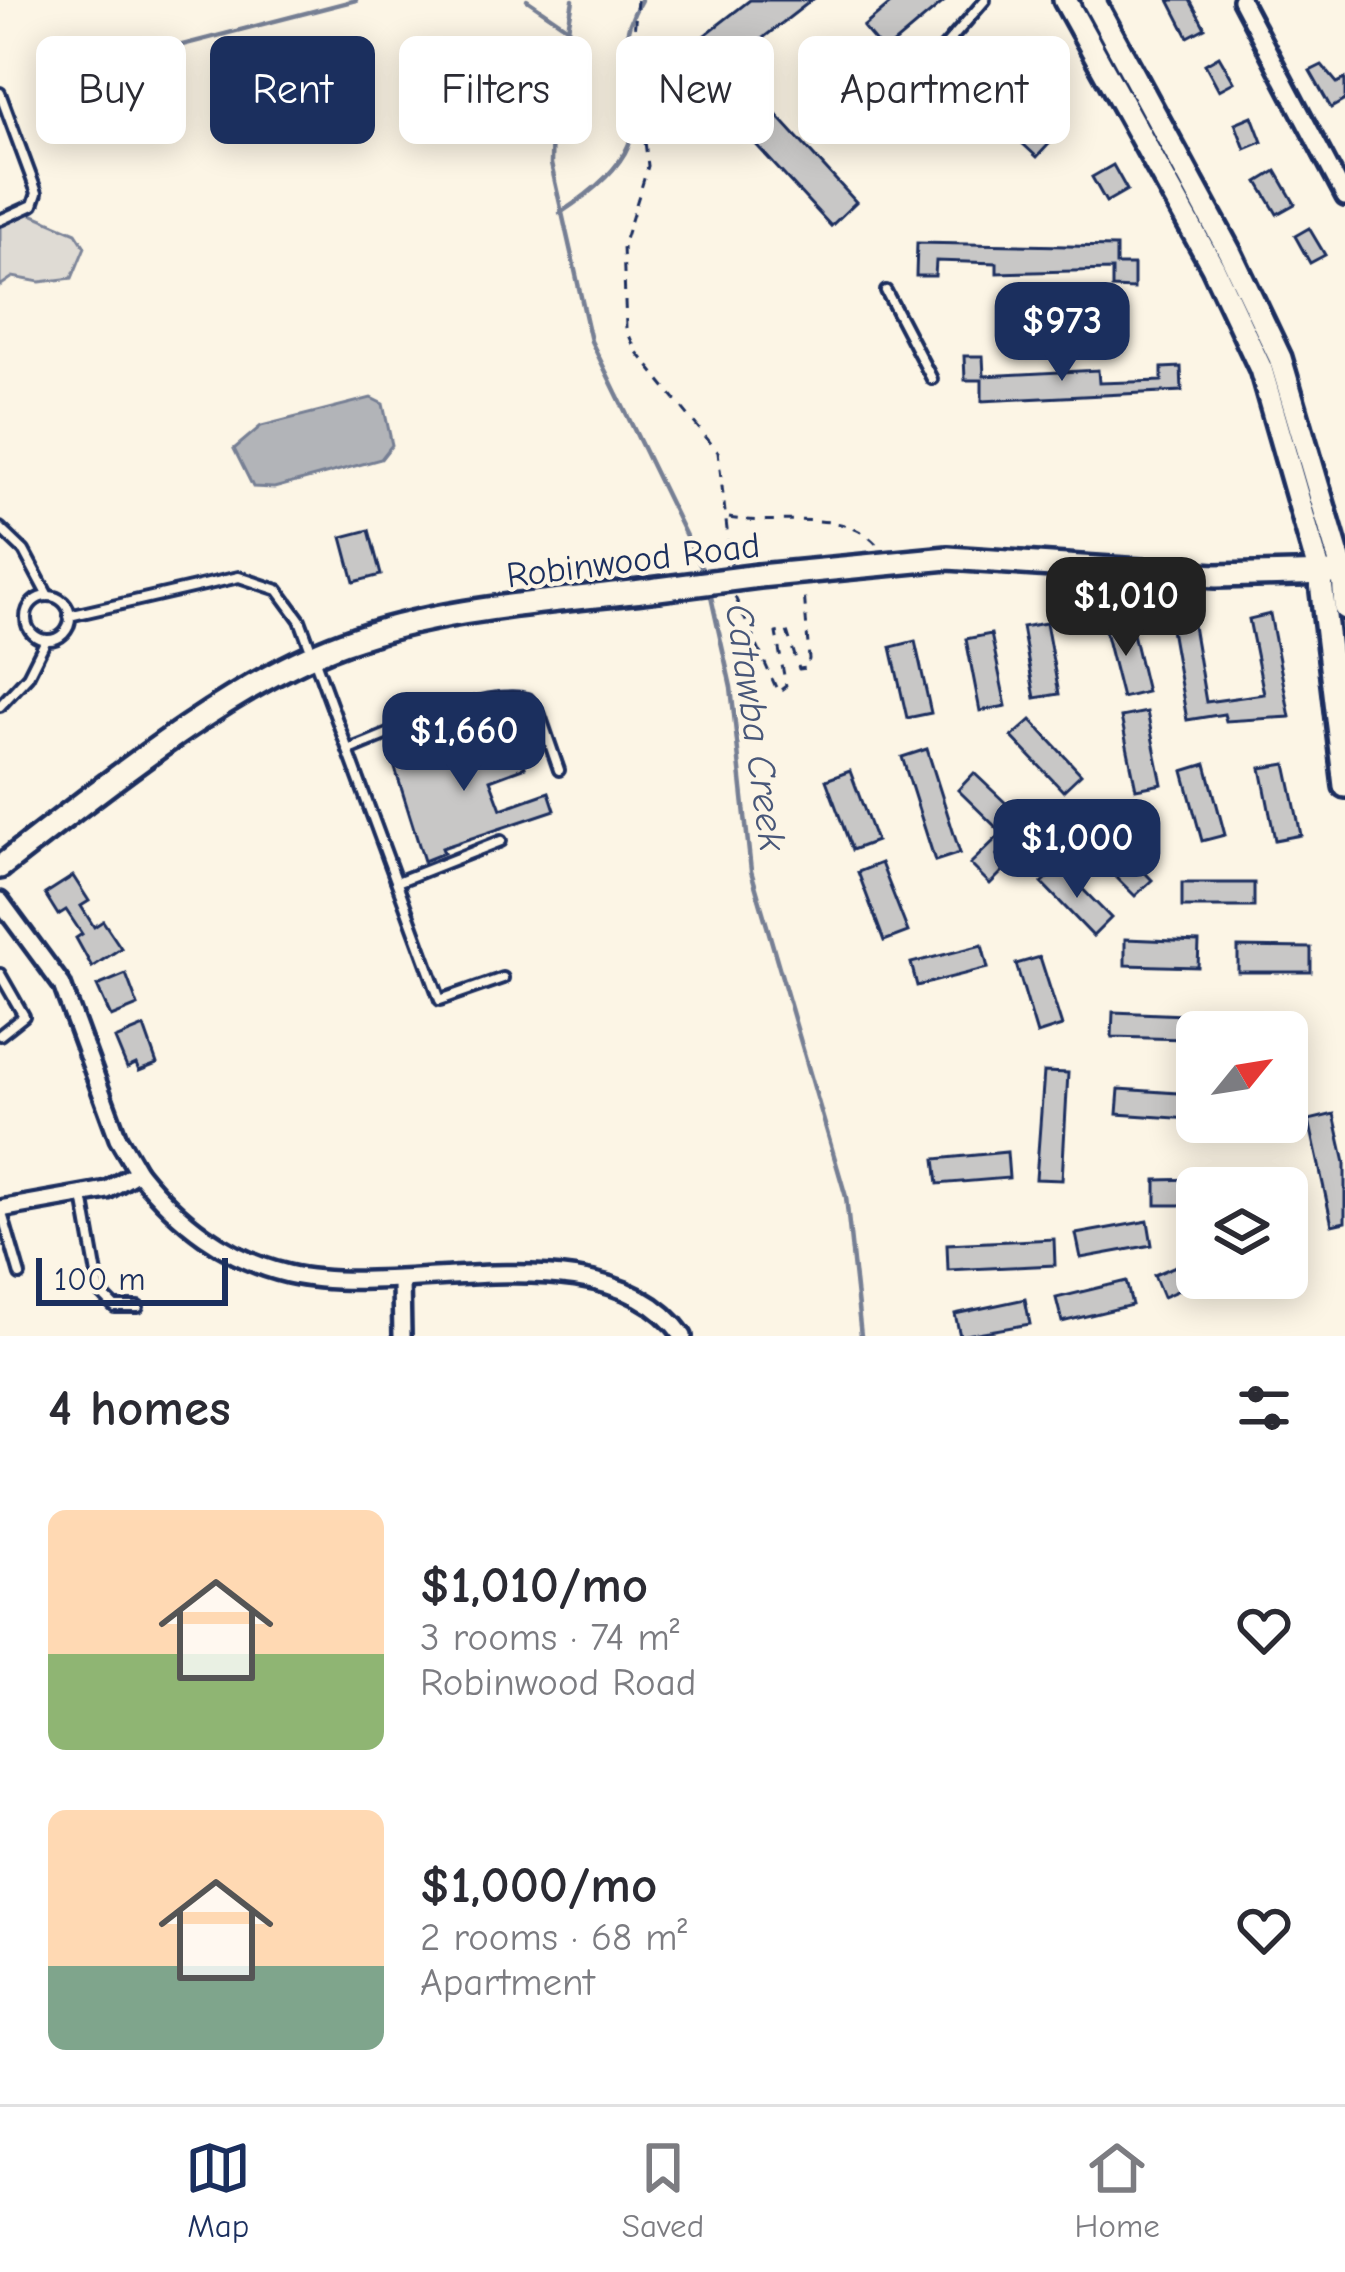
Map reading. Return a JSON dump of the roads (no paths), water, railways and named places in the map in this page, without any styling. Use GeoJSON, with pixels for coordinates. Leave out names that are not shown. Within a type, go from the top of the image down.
{"type":"FeatureCollection","features":[{"type":"Feature","properties":{"kind":"main road"},"geometry":{"type":"LineString","coordinates":[[1065,0],[1213,267],[1262,369],[1336,573],[1345,786]]}},
{"type":"Feature","properties":{"kind":"main road"},"geometry":{"type":"LineString","coordinates":[[1094,0],[1230,253],[1280,358],[1345,608]]}},
{"type":"Feature","properties":{"kind":"main road","name":"Robinwood Road"},"geometry":{"type":"LineString","coordinates":[[0,867],[245,691],[313,654],[434,619],[759,576],[948,558],[1216,576],[1336,573]]}},
{"type":"Feature","properties":{"kind":"street"},"geometry":{"type":"LineString","coordinates":[[1241,0],[1345,197]]}},
{"type":"Feature","properties":{"kind":"street"},"geometry":{"type":"LineString","coordinates":[[1325,158],[1345,147]]}},
{"type":"Feature","properties":{"kind":"street"},"geometry":{"type":"LineString","coordinates":[[0,901],[62,985],[118,1138],[138,1172],[191,1228],[250,1262],[320,1280],[540,1276],[597,1280],[655,1307],[683,1336]]}},
{"type":"Feature","properties":{"kind":"street"},"geometry":{"type":"LineString","coordinates":[[0,1208],[107,1190],[138,1172]]}},
{"type":"Feature","properties":{"kind":"street"},"geometry":{"type":"LineString","coordinates":[[401,1282],[402,1336]]}},
{"type":"Feature","properties":{"kind":"lane"},"geometry":{"type":"LineString","coordinates":[[954,36],[985,0]]}},
{"type":"Feature","properties":{"kind":"lane"},"geometry":{"type":"LineString","coordinates":[[0,93],[38,193],[33,205],[0,220]]}},
{"type":"Feature","properties":{"kind":"lane"},"geometry":{"type":"LineString","coordinates":[[886,291],[932,379]]}},
{"type":"Feature","properties":{"kind":"lane"},"geometry":{"type":"LineString","coordinates":[[0,528],[24,550],[44,597],[72,613],[239,577],[254,578],[278,590],[300,620],[440,1000],[503,978]]}},
{"type":"Feature","properties":{"kind":"lane"},"geometry":{"type":"LineString","coordinates":[[44,597],[29,607],[26,621],[33,634],[46,640]]}},
{"type":"Feature","properties":{"kind":"lane"},"geometry":{"type":"LineString","coordinates":[[0,706],[17,691],[46,640],[63,633],[72,613]]}},
{"type":"Feature","properties":{"kind":"lane"},"geometry":{"type":"LineString","coordinates":[[349,750],[452,711],[512,696],[528,699],[540,715],[559,770]]}},
{"type":"Feature","properties":{"kind":"lane"},"geometry":{"type":"LineString","coordinates":[[397,882],[501,841]]}},
{"type":"Feature","properties":{"kind":"lane"},"geometry":{"type":"LineString","coordinates":[[0,974],[24,1016],[0,1035]]}},
{"type":"Feature","properties":{"kind":"lane"},"geometry":{"type":"LineString","coordinates":[[82,1196],[100,1292],[116,1307],[138,1307]]}},
{"type":"Feature","properties":{"kind":"lane"},"geometry":{"type":"LineString","coordinates":[[0,1208],[20,1275]]}},
{"type":"Feature","properties":{"kind":"waterway"},"geometry":{"type":"LineString","coordinates":[[186,44],[356,0]]}},
{"type":"Feature","properties":{"kind":"waterway"},"geometry":{"type":"LineString","coordinates":[[527,0],[568,28]]}},
{"type":"Feature","properties":{"kind":"waterway","name":"Catawba Creek"},"geometry":{"type":"LineString","coordinates":[[573,0],[552,119],[551,164],[591,341],[705,575]]}},
{"type":"Feature","properties":{"kind":"waterway"},"geometry":{"type":"LineString","coordinates":[[560,213],[601,181],[624,154],[633,130],[625,59],[627,32],[641,0]]}},
{"type":"Feature","properties":{"kind":"waterway","name":"Catawba Creek"},"geometry":{"type":"LineString","coordinates":[[710,592],[731,687],[751,871],[846,1197],[861,1336]]}}]}
